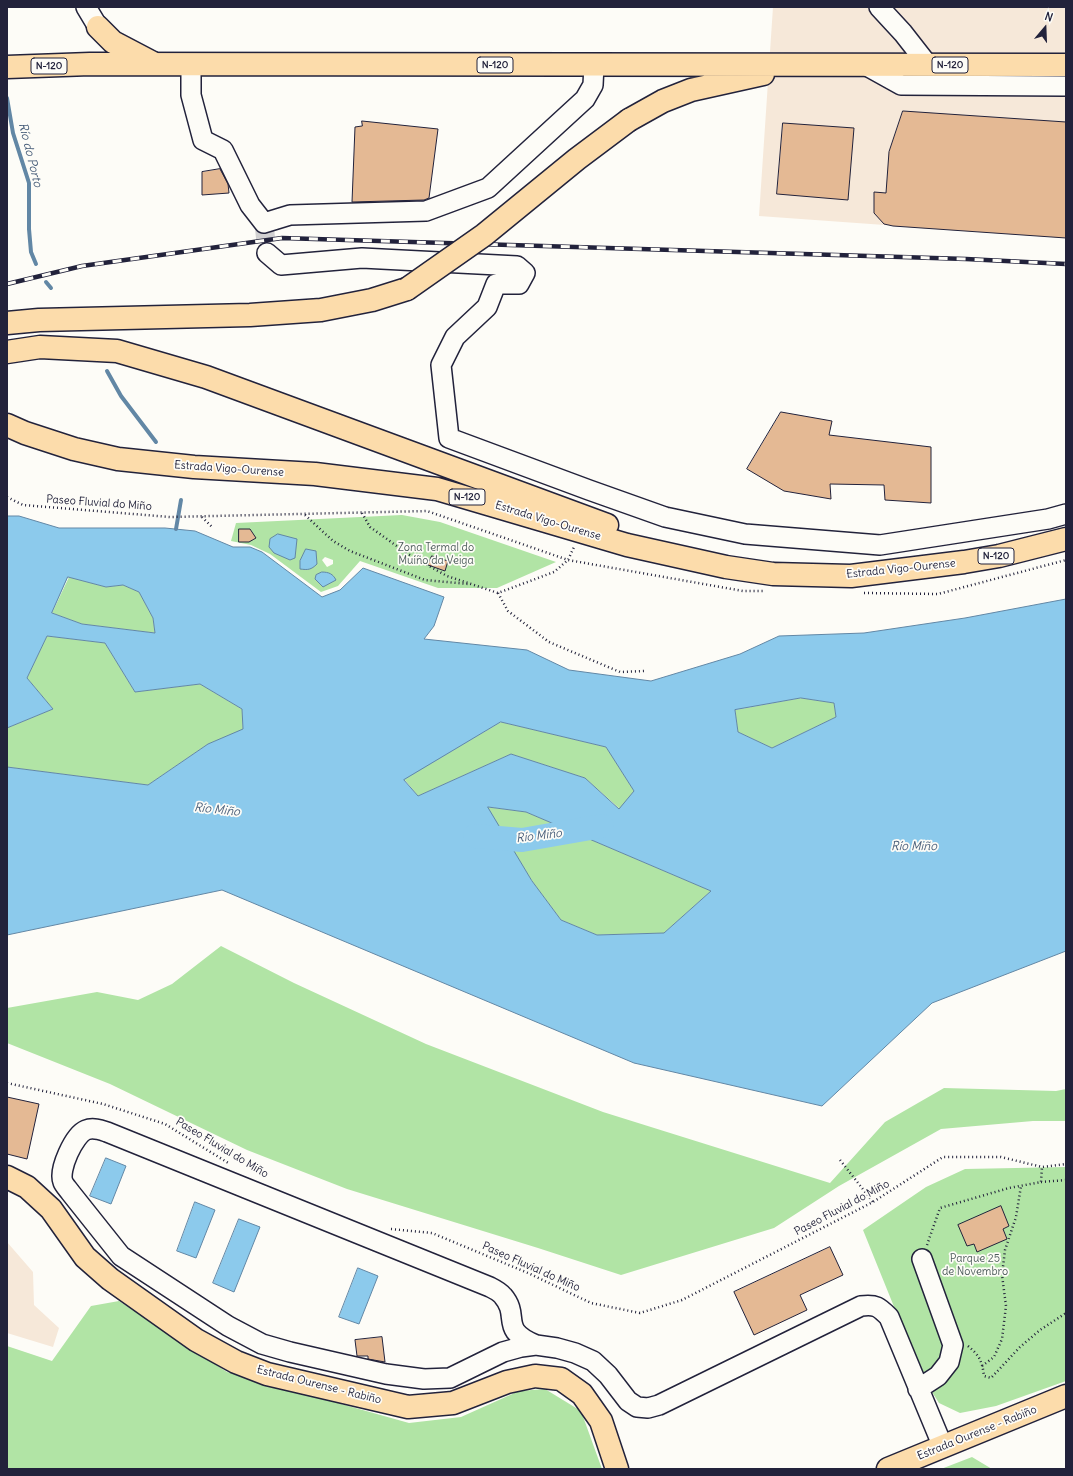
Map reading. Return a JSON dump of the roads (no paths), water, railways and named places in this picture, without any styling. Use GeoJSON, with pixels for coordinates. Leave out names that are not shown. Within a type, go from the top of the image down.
{"type":"FeatureCollection","features":[{"type":"Feature","properties":{"kind":"main road"},"geometry":{"type":"LineString","coordinates":[[90,64],[100,56],[103,48],[103,41],[98,27]]}},
{"type":"Feature","properties":{"kind":"main road"},"geometry":{"type":"LineString","coordinates":[[98,27],[113,42],[157,65]]}},
{"type":"Feature","properties":{"kind":"main road","name":"N-120"},"geometry":{"type":"LineString","coordinates":[[7,67],[90,64],[1066,65]]}},
{"type":"Feature","properties":{"kind":"main road"},"geometry":{"type":"LineString","coordinates":[[7,323],[39,320],[250,315],[321,310],[372,300],[407,289],[484,235],[576,159],[629,120],[663,102],[691,90],[754,75],[833,65]]}},
{"type":"Feature","properties":{"kind":"main road"},"geometry":{"type":"LineString","coordinates":[[7,352],[40,348],[117,351],[206,377],[612,527],[673,544],[744,561],[811,567],[925,567]]}},
{"type":"Feature","properties":{"kind":"main road","name":"Estrada Vigo-Ourense"},"geometry":{"type":"LineString","coordinates":[[7,425],[25,433],[74,449],[118,459],[194,468],[315,474],[437,489],[627,545],[726,567],[773,574],[851,576],[999,556],[1066,539]]}},
{"type":"Feature","properties":{"kind":"main road","name":"Estrada Ourense - Rabiño"},"geometry":{"type":"LineString","coordinates":[[7,1177],[28,1187],[46,1205],[85,1256],[110,1278],[196,1340],[236,1362],[267,1374],[408,1407],[453,1403],[507,1382],[535,1376],[561,1379],[582,1394],[601,1421],[617,1469]]}},
{"type":"Feature","properties":{"kind":"main road","name":"Estrada Ourense - Rabiño"},"geometry":{"type":"LineString","coordinates":[[888,1469],[1066,1396]]}},
{"type":"Feature","properties":{"kind":"street"},"geometry":{"type":"LineString","coordinates":[[86,7],[98,27]]}},
{"type":"Feature","properties":{"kind":"street"},"geometry":{"type":"LineString","coordinates":[[879,7],[903,32],[928,65]]}},
{"type":"Feature","properties":{"kind":"street"},"geometry":{"type":"LineString","coordinates":[[191,65],[191,95],[203,140],[223,150],[250,205],[264,223],[290,216],[426,211],[488,188],[585,99],[592,85],[594,65]]}},
{"type":"Feature","properties":{"kind":"street"},"geometry":{"type":"LineString","coordinates":[[865,65],[901,85],[1066,86]]}},
{"type":"Feature","properties":{"kind":"street"},"geometry":{"type":"LineString","coordinates":[[982,65],[1004,86]]}},
{"type":"Feature","properties":{"kind":"street"},"geometry":{"type":"LineString","coordinates":[[267,252],[281,265],[362,258],[517,266],[525,273],[519,284],[496,284],[487,307],[456,337],[441,364],[449,438],[665,517],[745,534],[880,545],[1048,519],[1066,514]]}},
{"type":"Feature","properties":{"kind":"street"},"geometry":{"type":"LineString","coordinates":[[536,1345],[520,1347],[503,1352],[450,1378],[424,1379],[386,1374],[262,1344],[228,1326],[121,1256],[70,1192],[63,1181],[62,1170],[76,1137],[86,1130],[94,1128],[490,1287],[503,1295],[509,1306],[511,1323],[516,1333],[523,1340],[536,1345],[557,1348],[575,1353],[593,1361],[608,1375],[628,1401],[637,1407],[648,1408],[659,1405],[861,1306],[872,1305],[889,1317],[943,1446]]}},
{"type":"Feature","properties":{"kind":"street"},"geometry":{"type":"LineString","coordinates":[[915,1382],[938,1376],[949,1362],[953,1345],[922,1259]]}},
{"type":"Feature","properties":{"kind":"water","name":"Río Miño"},"geometry":{"type":"Polygon","coordinates":[[[7,516],[19,516],[59,528],[165,528],[195,531],[233,547],[250,547],[262,552],[322,597],[340,590],[363,568],[444,597],[434,626],[424,639],[527,650],[569,670],[651,681],[740,654],[779,636],[864,633],[965,618],[1066,599],[1066,951],[932,1003],[822,1106],[634,1063],[222,890],[7,935],[7,767],[148,785],[208,744],[243,729],[242,709],[200,684],[135,692],[105,643],[47,636],[27,678],[53,709],[7,728],[7,516]],[[68,577],[52,613],[82,624],[155,633],[153,618],[139,592],[123,585],[106,587],[68,577]],[[801,698],[735,710],[738,732],[772,748],[836,717],[834,703],[801,698]],[[501,722],[404,780],[418,796],[511,754],[585,778],[619,809],[634,791],[606,747],[501,722]],[[488,807],[532,881],[561,920],[597,935],[664,933],[711,891],[526,812],[488,807]]]}},
{"type":"Feature","properties":{"kind":"water"},"geometry":{"type":"Polygon","coordinates":[[[278,534],[297,539],[295,558],[290,560],[274,553],[269,547],[270,539],[278,534]]]}},
{"type":"Feature","properties":{"kind":"water"},"geometry":{"type":"Polygon","coordinates":[[[306,549],[316,551],[317,564],[309,569],[300,569],[300,561],[306,549]]]}},
{"type":"Feature","properties":{"kind":"water"},"geometry":{"type":"Polygon","coordinates":[[[322,572],[327,572],[334,576],[336,580],[323,587],[315,579],[316,575],[322,572]]]}},
{"type":"Feature","properties":{"kind":"water"},"geometry":{"type":"Polygon","coordinates":[[[106,1158],[126,1166],[111,1204],[90,1196],[106,1158]]]}},
{"type":"Feature","properties":{"kind":"water"},"geometry":{"type":"Polygon","coordinates":[[[195,1202],[215,1210],[196,1258],[177,1251],[195,1202]]]}},
{"type":"Feature","properties":{"kind":"water"},"geometry":{"type":"Polygon","coordinates":[[[239,1219],[260,1227],[234,1292],[213,1283],[239,1219]]]}},
{"type":"Feature","properties":{"kind":"water"},"geometry":{"type":"Polygon","coordinates":[[[358,1268],[378,1276],[359,1324],[339,1317],[358,1268]]]}},
{"type":"Feature","properties":{"kind":"waterway","name":"Río do Porto"},"geometry":{"type":"LineString","coordinates":[[7,98],[13,133],[29,183],[29,229],[31,252],[36,264]]}},
{"type":"Feature","properties":{"kind":"waterway","name":"Río do Porto"},"geometry":{"type":"LineString","coordinates":[[46,282],[51,288]]}},
{"type":"Feature","properties":{"kind":"waterway","name":"Río do Porto"},"geometry":{"type":"LineString","coordinates":[[107,371],[121,396],[156,442]]}},
{"type":"Feature","properties":{"kind":"waterway","name":"Río do Porto"},"geometry":{"type":"LineString","coordinates":[[176,529],[181,500]]}},
{"type":"Feature","properties":{"kind":"waterway","name":"Río Miño"},"geometry":{"type":"LineString","coordinates":[[475,836],[522,840],[602,826]]}},
{"type":"Feature","properties":{"kind":"tunnel"},"geometry":{"type":"LineString","coordinates":[[264,223],[267,253]]}},
{"type":"Feature","properties":{"kind":"railway"},"geometry":{"type":"LineString","coordinates":[[7,284],[82,266],[282,238],[966,259],[1066,264]]}},
{"type":"Feature","properties":{"kind":"park label","name":"Zona Termal do Muíño da Veiga"},"geometry":{"type":"Point","coordinates":[436,554]}},
{"type":"Feature","properties":{"kind":"park label","name":"Parque 25 de Novembro"},"geometry":{"type":"Point","coordinates":[975,1265]}}]}
